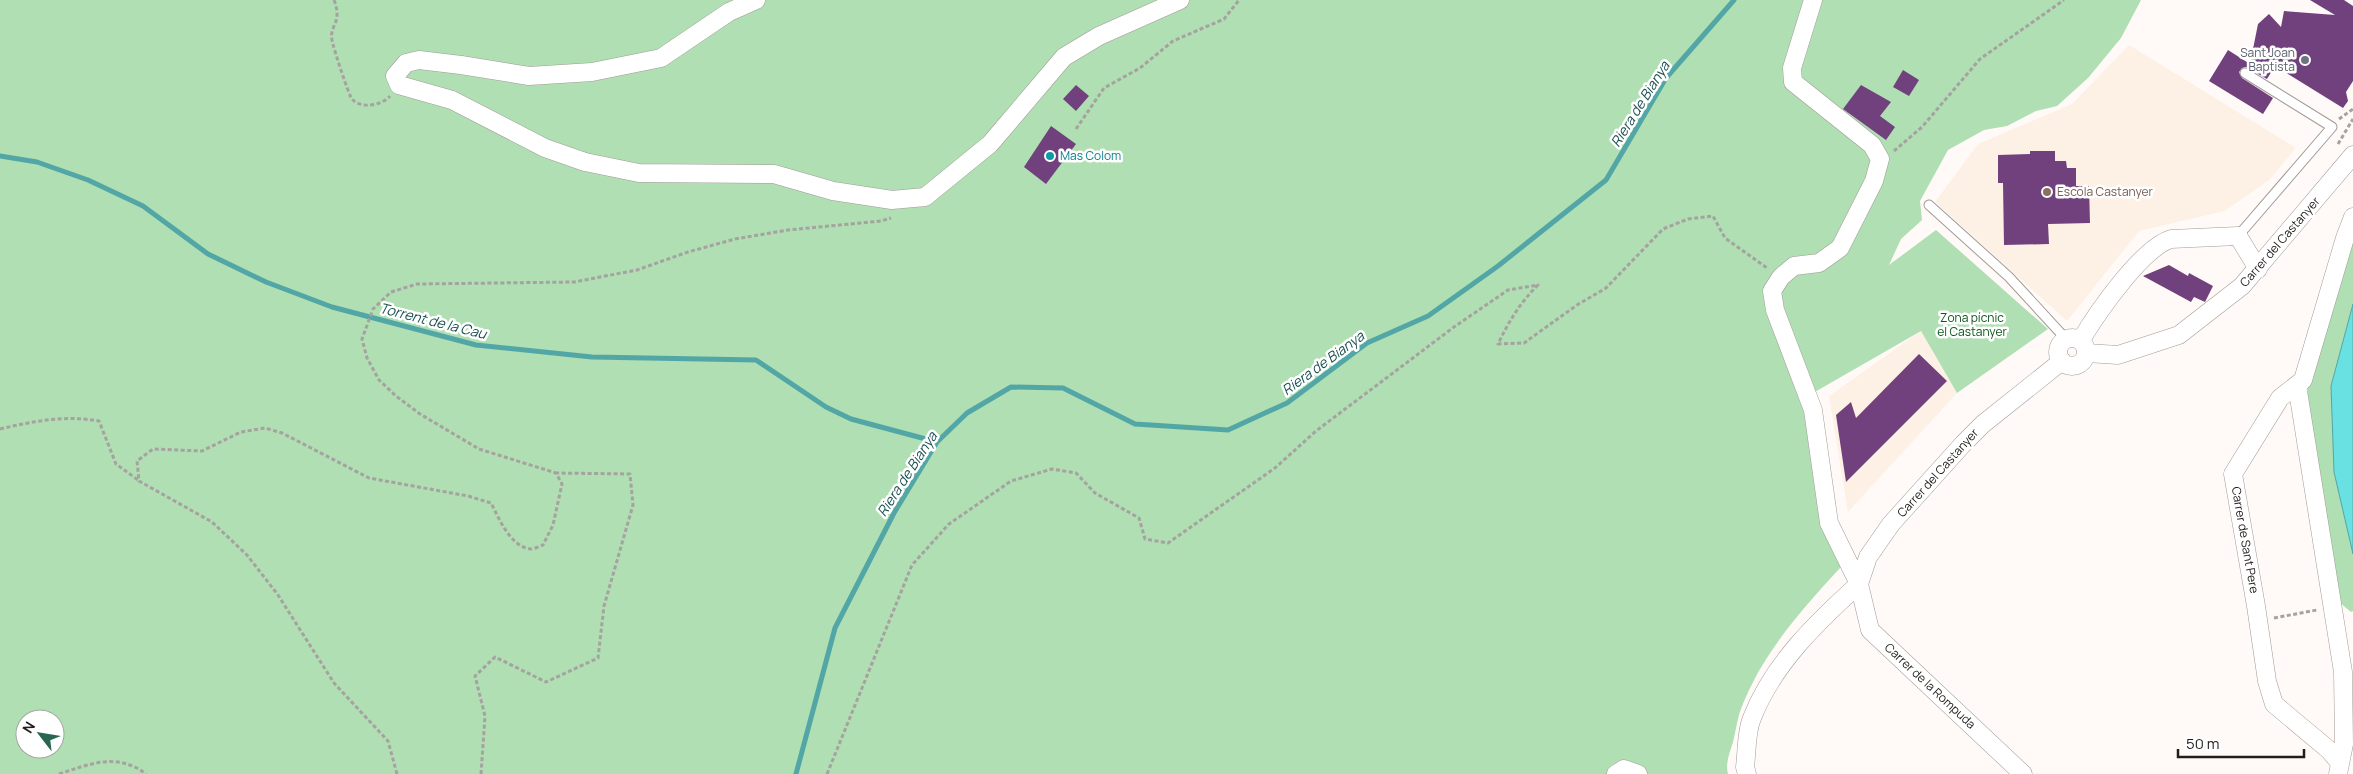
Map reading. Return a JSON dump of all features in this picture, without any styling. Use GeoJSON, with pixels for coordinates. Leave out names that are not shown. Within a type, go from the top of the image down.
{"type":"FeatureCollection","features":[{"type":"Feature","properties":{"kind":"street"},"geometry":{"type":"LineString","coordinates":[[756,0],[729,12],[660,58],[592,72],[529,76],[461,64],[419,60],[406,64],[398,70],[395,76],[399,85],[452,100],[545,148],[585,162],[630,172],[774,174],[833,191],[892,200],[925,197],[990,144],[1064,57],[1099,36],[1180,0]]}},
{"type":"Feature","properties":{"kind":"street"},"geometry":{"type":"LineString","coordinates":[[1780,277],[1794,266],[1819,263],[1840,248],[1874,181],[1880,159],[1872,145],[1793,82],[1792,68],[1813,0]]}},
{"type":"Feature","properties":{"kind":"street","name":"Carrer del Castanyer"},"geometry":{"type":"LineString","coordinates":[[2078,344],[2118,355],[2180,335],[2242,286],[2353,155]]}},
{"type":"Feature","properties":{"kind":"street","name":"Carrer de Sant Pere"},"geometry":{"type":"LineString","coordinates":[[2339,768],[2329,750],[2274,704],[2267,681],[2233,474],[2280,398],[2302,380],[2353,217]]}},
{"type":"Feature","properties":{"kind":"street"},"geometry":{"type":"LineString","coordinates":[[2078,344],[2062,342],[2058,352],[2062,361],[2067,365],[2080,364],[2078,344],[2089,326],[2144,255],[2160,242],[2171,239],[2238,236],[2258,269]]}},
{"type":"Feature","properties":{"kind":"street","name":"Carrer de la Rompuda"},"geometry":{"type":"LineString","coordinates":[[1780,277],[1772,291],[1776,310],[1813,410],[1829,523],[1859,584],[1870,630],[2023,774]]}},
{"type":"Feature","properties":{"kind":"street","name":"Carrer del Castanyer"},"geometry":{"type":"LineString","coordinates":[[1859,584],[1868,557],[1891,524],[1963,444],[1983,424],[2062,361]]}},
{"type":"Feature","properties":{"kind":"street"},"geometry":{"type":"LineString","coordinates":[[2297,385],[2342,672],[2344,744],[2339,768]]}},
{"type":"Feature","properties":{"kind":"street"},"geometry":{"type":"LineString","coordinates":[[1742,772],[1751,719],[1780,666],[1836,605],[1859,584]]}},
{"type":"Feature","properties":{"kind":"street"},"geometry":{"type":"LineString","coordinates":[[1616,774],[1624,769],[1638,774]]}},
{"type":"Feature","properties":{"kind":"lane"},"geometry":{"type":"LineString","coordinates":[[2238,236],[2332,127],[2245,73]]}},
{"type":"Feature","properties":{"kind":"lane"},"geometry":{"type":"LineString","coordinates":[[1929,205],[2078,344]]}},
{"type":"Feature","properties":{"kind":"path"},"geometry":{"type":"LineString","coordinates":[[334,0],[339,13],[331,39],[351,98],[360,105],[385,102],[399,85]]}},
{"type":"Feature","properties":{"kind":"path"},"geometry":{"type":"LineString","coordinates":[[1076,129],[1104,88],[1140,68],[1173,40],[1224,19],[1239,0]]}},
{"type":"Feature","properties":{"kind":"path"},"geometry":{"type":"LineString","coordinates":[[1880,159],[1896,149],[1922,127],[1980,59],[2064,0]]}},
{"type":"Feature","properties":{"kind":"path"},"geometry":{"type":"LineString","coordinates":[[481,774],[485,716],[475,676],[495,657],[546,682],[598,658],[604,606],[633,505],[630,474],[556,473],[479,448],[420,414],[379,380],[367,358],[362,339],[374,309],[391,292],[417,284],[574,282],[637,270],[735,239],[788,230],[881,221],[896,216]]}},
{"type":"Feature","properties":{"kind":"path"},"geometry":{"type":"LineString","coordinates":[[827,774],[912,565],[949,524],[1011,481],[1052,469],[1076,473],[1095,493],[1139,518],[1145,539],[1168,543],[1275,468],[1316,431],[1408,360],[1508,290],[1538,284],[1511,317],[1498,344],[1524,343],[1577,305],[1606,288],[1663,229],[1688,219],[1713,216],[1725,238],[1780,277]]}},
{"type":"Feature","properties":{"kind":"path"},"geometry":{"type":"LineString","coordinates":[[0,429],[29,422],[76,417],[99,421],[116,464],[138,481],[212,522],[247,555],[278,595],[334,683],[388,741],[397,774]]}},
{"type":"Feature","properties":{"kind":"path"},"geometry":{"type":"LineString","coordinates":[[138,481],[137,461],[153,449],[202,451],[241,432],[265,428],[282,433],[369,478],[468,496],[491,504],[508,534],[518,543],[531,549],[543,546],[552,525],[562,484],[556,473]]}},
{"type":"Feature","properties":{"kind":"path"},"geometry":{"type":"LineString","coordinates":[[2270,618],[2333,606]]}},
{"type":"Feature","properties":{"kind":"path"},"geometry":{"type":"LineString","coordinates":[[59,774],[99,760],[125,763],[146,774]]}},
{"type":"Feature","properties":{"kind":"shaded area"},"geometry":{"type":"Polygon","coordinates":[[[2129,45],[2296,148],[2269,180],[2225,211],[2139,231],[2067,321],[1935,202],[1978,144],[2072,104],[2129,45]]]}},
{"type":"Feature","properties":{"kind":"shaded area"},"geometry":{"type":"Polygon","coordinates":[[[1921,331],[1957,393],[1848,512],[1829,396],[1921,331]]]}},
{"type":"Feature","properties":{"kind":"green space","name":"Zona pícnic el Castanyer"},"geometry":{"type":"Polygon","coordinates":[[[0,0],[2141,0],[2121,38],[2088,78],[2057,106],[2036,111],[2007,126],[1984,130],[1948,150],[1920,201],[1922,220],[1901,239],[1889,265],[1936,230],[2048,329],[1957,393],[1921,331],[1813,393],[1834,512],[1852,555],[1804,608],[1762,666],[1740,713],[1727,762],[1728,774],[0,774],[0,0]]]}},
{"type":"Feature","properties":{"kind":"green space"},"geometry":{"type":"Polygon","coordinates":[[[2353,227],[2353,611],[2351,612],[2339,602],[2306,410],[2309,376],[2353,227]]]}},
{"type":"Feature","properties":{"kind":"water"},"geometry":{"type":"Polygon","coordinates":[[[2353,304],[2353,554],[2334,472],[2331,386],[2353,304]]]}},
{"type":"Feature","properties":{"kind":"building"},"geometry":{"type":"Polygon","coordinates":[[[2310,0],[2344,0],[2353,6],[2353,81],[2346,92],[2348,101],[2343,108],[2275,66],[2267,79],[2246,67],[2242,68],[2239,72],[2242,78],[2273,98],[2263,114],[2209,81],[2228,50],[2250,64],[2258,24],[2269,14],[2281,27],[2284,11],[2335,15],[2310,0]]]}},
{"type":"Feature","properties":{"kind":"building"},"geometry":{"type":"Polygon","coordinates":[[[1903,70],[1919,80],[1909,96],[1893,87],[1903,70]]]}},
{"type":"Feature","properties":{"kind":"building"},"geometry":{"type":"Polygon","coordinates":[[[1076,85],[1089,96],[1076,111],[1063,99],[1076,85]]]}},
{"type":"Feature","properties":{"kind":"building"},"geometry":{"type":"Polygon","coordinates":[[[1861,85],[1891,102],[1880,116],[1895,127],[1886,140],[1843,109],[1861,85]]]}},
{"type":"Feature","properties":{"kind":"building","name":"Mas Colom"},"geometry":{"type":"Polygon","coordinates":[[[1051,126],[1076,144],[1046,184],[1024,167],[1051,126]]]}},
{"type":"Feature","properties":{"kind":"building"},"geometry":{"type":"Polygon","coordinates":[[[2030,151],[2055,151],[2055,161],[2066,161],[2067,168],[2076,168],[2076,186],[2089,186],[2090,223],[2048,224],[2049,244],[2004,245],[2003,183],[1998,183],[1998,155],[2030,154],[2030,151]]]}},
{"type":"Feature","properties":{"kind":"building"},"geometry":{"type":"Polygon","coordinates":[[[2169,265],[2188,276],[2189,273],[2213,286],[2205,302],[2194,297],[2191,302],[2143,276],[2169,265]]]}},
{"type":"Feature","properties":{"kind":"building"},"geometry":{"type":"Polygon","coordinates":[[[1919,354],[1947,381],[1846,482],[1836,415],[1851,402],[1856,418],[1919,354]]]}},
{"type":"Feature","properties":{"kind":"waterway","name":"Riera de Bianya"},"geometry":{"type":"LineString","coordinates":[[796,774],[835,628],[894,513],[937,442],[967,413],[1011,387],[1063,388],[1135,424],[1228,430],[1287,403],[1367,343],[1428,316],[1498,266],[1606,180],[1666,78],[1734,0]]}},
{"type":"Feature","properties":{"kind":"waterway","name":"Torrent de la Cau"},"geometry":{"type":"LineString","coordinates":[[0,156],[37,162],[88,180],[143,206],[208,254],[266,282],[332,307],[476,345],[592,357],[756,360],[826,407],[851,419],[937,442]]}},
{"type":"Feature","properties":{"kind":"place","name":"Sant Joan Baptista"},"geometry":{"type":"Point","coordinates":[2305,60]}},
{"type":"Feature","properties":{"kind":"place","name":"Mas Colom"},"geometry":{"type":"Point","coordinates":[1050,156]}},
{"type":"Feature","properties":{"kind":"place","name":"Escola Castanyer"},"geometry":{"type":"Point","coordinates":[2047,192]}}]}
